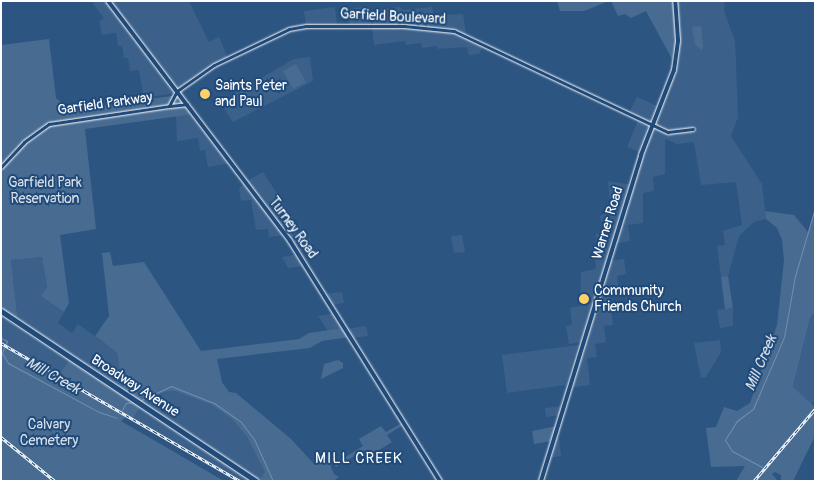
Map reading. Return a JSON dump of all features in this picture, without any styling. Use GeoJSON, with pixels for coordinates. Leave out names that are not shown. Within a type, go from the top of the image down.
{"type":"FeatureCollection","features":[{"type":"Feature","properties":{"kind":"main road","name":"Turney Road"},"geometry":{"type":"LineString","coordinates":[[108,1],[290,241],[440,481]]}},
{"type":"Feature","properties":{"kind":"main road","name":"Warner Road"},"geometry":{"type":"LineString","coordinates":[[541,481],[617,231],[676,60],[675,1]]}},
{"type":"Feature","properties":{"kind":"main road","name":"Broadway Avenue"},"geometry":{"type":"LineString","coordinates":[[1,311],[256,481]]}},
{"type":"Feature","properties":{"kind":"street","name":"Garfield Boulevard"},"geometry":{"type":"LineString","coordinates":[[177,91],[222,61],[297,27],[435,28],[466,35],[668,132],[692,129]]}},
{"type":"Feature","properties":{"kind":"street","name":"Garfield Parkway"},"geometry":{"type":"LineString","coordinates":[[169,106],[177,91]]}},
{"type":"Feature","properties":{"kind":"street","name":"Garfield Parkway"},"geometry":{"type":"LineString","coordinates":[[1,167],[24,142],[50,124],[187,104]]}},
{"type":"Feature","properties":{"kind":"shaded area"},"geometry":{"type":"Polygon","coordinates":[[[91,1],[189,1],[209,42],[219,37],[228,58],[171,94],[144,98],[139,70],[130,71],[128,58],[124,58],[122,46],[118,46],[116,33],[102,35],[99,21],[104,18],[91,1]]]}},
{"type":"Feature","properties":{"kind":"shaded area"},"geometry":{"type":"Polygon","coordinates":[[[675,1],[725,1],[724,11],[735,41],[736,62],[738,117],[731,136],[762,184],[766,219],[754,222],[739,236],[728,276],[721,277],[717,246],[725,245],[723,231],[742,225],[736,182],[701,185],[694,142],[677,144],[665,139],[665,174],[653,177],[654,191],[643,193],[643,223],[628,225],[630,241],[613,244],[608,261],[624,259],[626,274],[617,276],[619,291],[609,293],[613,325],[604,326],[606,342],[595,344],[597,357],[587,358],[590,385],[568,388],[582,342],[569,344],[566,326],[572,325],[570,308],[580,306],[581,272],[596,269],[594,251],[598,250],[596,234],[603,233],[600,216],[611,210],[608,181],[632,185],[642,153],[627,147],[639,118],[629,113],[637,97],[661,108],[668,90],[676,60],[675,1]]]}},
{"type":"Feature","properties":{"kind":"shaded area"},"geometry":{"type":"Polygon","coordinates":[[[369,6],[370,10],[401,7],[402,10],[432,7],[434,15],[463,14],[466,35],[484,43],[479,54],[469,55],[467,47],[438,49],[437,46],[422,48],[421,43],[406,45],[405,41],[374,45],[372,27],[350,26],[348,9],[369,6]]]}},
{"type":"Feature","properties":{"kind":"shaded area"},"geometry":{"type":"Polygon","coordinates":[[[335,7],[337,26],[306,26],[304,11],[335,7]]]}},
{"type":"Feature","properties":{"kind":"shaded area"},"geometry":{"type":"Polygon","coordinates":[[[310,57],[313,81],[233,122],[224,109],[236,99],[233,94],[294,59],[310,57]]]}},
{"type":"Feature","properties":{"kind":"shaded area"},"geometry":{"type":"Polygon","coordinates":[[[194,114],[231,163],[208,167],[205,150],[200,151],[198,138],[177,141],[176,116],[194,114]]]}},
{"type":"Feature","properties":{"kind":"shaded area"},"geometry":{"type":"Polygon","coordinates":[[[263,172],[293,218],[280,227],[285,234],[300,225],[303,239],[310,238],[312,248],[296,251],[285,235],[269,237],[268,229],[256,230],[251,200],[241,201],[239,189],[245,182],[263,172]]]}},
{"type":"Feature","properties":{"kind":"shaded area"},"geometry":{"type":"Polygon","coordinates":[[[462,235],[465,252],[454,253],[451,236],[462,235]]]}},
{"type":"Feature","properties":{"kind":"shaded area"},"geometry":{"type":"Polygon","coordinates":[[[299,254],[306,266],[288,268],[282,257],[299,254]]]}},
{"type":"Feature","properties":{"kind":"shaded area"},"geometry":{"type":"Polygon","coordinates":[[[42,257],[47,287],[41,296],[64,312],[58,323],[72,333],[78,324],[117,353],[124,392],[96,399],[1,345],[1,311],[18,321],[11,260],[42,257]]]}},
{"type":"Feature","properties":{"kind":"shaded area"},"geometry":{"type":"Polygon","coordinates":[[[342,292],[344,303],[332,305],[325,294],[342,292]]]}},
{"type":"Feature","properties":{"kind":"shaded area"},"geometry":{"type":"Polygon","coordinates":[[[733,308],[733,326],[720,328],[717,310],[733,308]]]}},
{"type":"Feature","properties":{"kind":"shaded area"},"geometry":{"type":"Polygon","coordinates":[[[815,312],[815,400],[810,405],[793,388],[810,318],[815,312]]]}},
{"type":"Feature","properties":{"kind":"shaded area"},"geometry":{"type":"Polygon","coordinates":[[[337,313],[346,328],[328,331],[318,316],[337,313]]]}},
{"type":"Feature","properties":{"kind":"shaded area"},"geometry":{"type":"Polygon","coordinates":[[[366,326],[368,336],[352,338],[347,329],[366,326]]]}},
{"type":"Feature","properties":{"kind":"shaded area"},"geometry":{"type":"Polygon","coordinates":[[[720,340],[721,352],[706,377],[701,378],[694,343],[720,340]]]}},
{"type":"Feature","properties":{"kind":"shaded area"},"geometry":{"type":"Polygon","coordinates":[[[578,345],[566,385],[507,393],[502,355],[578,345]]]}},
{"type":"Feature","properties":{"kind":"shaded area"},"geometry":{"type":"Polygon","coordinates":[[[175,391],[212,405],[232,419],[247,437],[265,472],[258,481],[237,481],[132,420],[143,401],[164,392],[175,391]]]}},
{"type":"Feature","properties":{"kind":"shaded area"},"geometry":{"type":"Polygon","coordinates":[[[563,406],[560,415],[546,417],[545,408],[563,406]]]}},
{"type":"Feature","properties":{"kind":"shaded area"},"geometry":{"type":"Polygon","coordinates":[[[559,438],[561,456],[548,458],[553,439],[559,438]]]}},
{"type":"Feature","properties":{"kind":"green space"},"geometry":{"type":"Polygon","coordinates":[[[557,1],[609,1],[584,11],[560,11],[557,1]]]}},
{"type":"Feature","properties":{"kind":"green space"},"geometry":{"type":"Polygon","coordinates":[[[611,1],[675,1],[677,55],[673,49],[672,59],[646,11],[631,18],[625,14],[618,16],[611,1]]]}},
{"type":"Feature","properties":{"kind":"green space"},"geometry":{"type":"Polygon","coordinates":[[[701,26],[702,50],[695,45],[692,27],[701,26]]]}},
{"type":"Feature","properties":{"kind":"green space","name":"Garfield Park Reservation"},"geometry":{"type":"Polygon","coordinates":[[[49,39],[56,98],[70,110],[179,95],[194,114],[85,129],[96,229],[60,235],[69,303],[64,312],[41,296],[47,287],[42,257],[11,260],[18,322],[1,311],[1,45],[49,39]]]}},
{"type":"Feature","properties":{"kind":"green space"},"geometry":{"type":"Polygon","coordinates":[[[296,64],[306,82],[293,89],[283,71],[296,64]]]}},
{"type":"Feature","properties":{"kind":"green space"},"geometry":{"type":"Polygon","coordinates":[[[815,208],[815,312],[810,318],[793,387],[815,407],[815,436],[793,481],[781,481],[781,475],[775,472],[772,474],[778,481],[736,481],[745,466],[711,467],[706,428],[716,427],[724,407],[737,411],[750,403],[777,325],[784,260],[782,240],[777,228],[766,219],[765,211],[794,215],[808,232],[815,208]]]}},
{"type":"Feature","properties":{"kind":"green space","name":"Calvary Cemetery"},"geometry":{"type":"Polygon","coordinates":[[[110,252],[113,266],[144,262],[201,351],[299,339],[309,333],[343,328],[349,337],[322,341],[310,348],[217,359],[222,382],[229,392],[236,393],[291,439],[315,465],[327,457],[334,474],[339,477],[333,481],[258,481],[265,472],[247,437],[232,419],[212,405],[175,391],[164,392],[144,401],[132,420],[126,417],[121,421],[224,481],[1,481],[1,343],[59,376],[71,357],[123,391],[117,353],[95,336],[109,316],[102,253],[110,252]]]}},
{"type":"Feature","properties":{"kind":"green space"},"geometry":{"type":"Polygon","coordinates":[[[728,276],[733,308],[725,309],[721,277],[728,276]]]}},
{"type":"Feature","properties":{"kind":"green space"},"geometry":{"type":"Polygon","coordinates":[[[338,360],[343,363],[343,368],[321,379],[324,364],[338,360]]]}},
{"type":"Feature","properties":{"kind":"green space"},"geometry":{"type":"Polygon","coordinates":[[[402,423],[403,425],[387,435],[392,442],[368,457],[364,450],[336,467],[334,464],[363,446],[359,439],[381,426],[386,432],[402,423]]]}},
{"type":"Feature","properties":{"kind":"green space"},"geometry":{"type":"Polygon","coordinates":[[[557,426],[552,441],[534,444],[532,431],[557,426]]]}},
{"type":"Feature","properties":{"kind":"waterway","name":"Mill Creek"},"geometry":{"type":"LineString","coordinates":[[762,467],[732,451],[725,440],[737,421],[753,409],[784,337],[795,276],[815,208]]}},
{"type":"Feature","properties":{"kind":"waterway","name":"Mill Creek"},"geometry":{"type":"LineString","coordinates":[[1,338],[7,341],[2,353],[8,363],[99,412],[117,418]]}},
{"type":"Feature","properties":{"kind":"waterway","name":"Mill Creek"},"geometry":{"type":"LineString","coordinates":[[139,401],[171,386],[214,403],[241,422],[254,439],[273,481]]}},
{"type":"Feature","properties":{"kind":"waterway","name":"Mill Creek"},"geometry":{"type":"LineString","coordinates":[[122,410],[126,403],[135,402]]}},
{"type":"Feature","properties":{"kind":"railway"},"geometry":{"type":"LineString","coordinates":[[1,343],[240,481]]}},
{"type":"Feature","properties":{"kind":"railway"},"geometry":{"type":"LineString","coordinates":[[754,481],[815,409]]}},
{"type":"Feature","properties":{"kind":"railway"},"geometry":{"type":"LineString","coordinates":[[1,437],[55,481]]}},
{"type":"Feature","properties":{"kind":"place","name":"Saints Peter and Paul"},"geometry":{"type":"Point","coordinates":[205,94]}},
{"type":"Feature","properties":{"kind":"place","name":"Community Friends Church"},"geometry":{"type":"Point","coordinates":[584,299]}},
{"type":"Feature","properties":{"kind":"district","name":"MILL CREEK"},"geometry":{"type":"Point","coordinates":[359,459]}}]}
